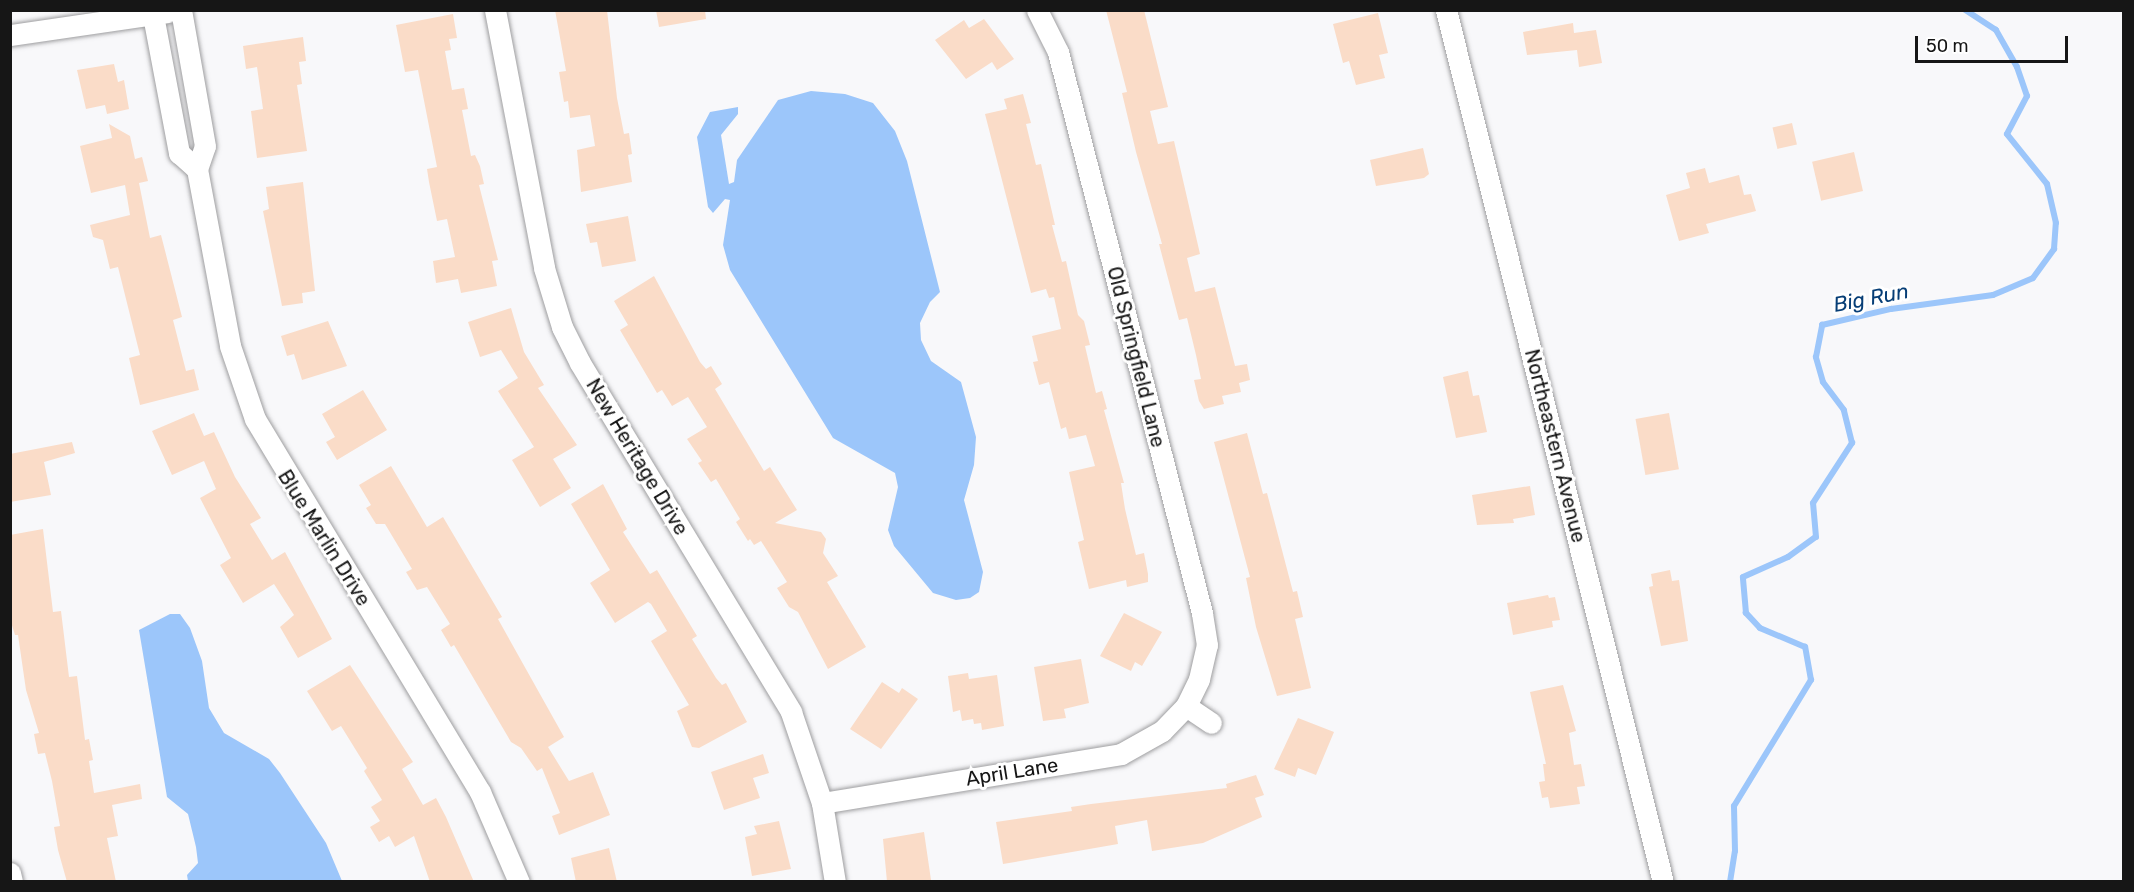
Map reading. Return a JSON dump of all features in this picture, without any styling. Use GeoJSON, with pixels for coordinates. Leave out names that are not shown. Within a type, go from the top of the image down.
{"type":"FeatureCollection","features":[{"type":"Feature","properties":{"kind":"street"},"geometry":{"type":"LineString","coordinates":[[10,35],[153,12],[181,10]]}},
{"type":"Feature","properties":{"kind":"street","name":"Blue Marlin Drive"},"geometry":{"type":"LineString","coordinates":[[181,10],[205,146],[197,169],[230,346],[255,419],[480,792],[519,882]]}},
{"type":"Feature","properties":{"kind":"street","name":"New Heritage Drive"},"geometry":{"type":"LineString","coordinates":[[495,10],[544,268],[562,327],[580,363],[790,712],[822,803],[835,882]]}},
{"type":"Feature","properties":{"kind":"street","name":"Old Springfield Lane"},"geometry":{"type":"LineString","coordinates":[[1037,10],[1058,52],[1202,612],[1207,645],[1199,679],[1186,706]]}},
{"type":"Feature","properties":{"kind":"street","name":"Northeastern Avenue"},"geometry":{"type":"LineString","coordinates":[[1446,10],[1663,882]]}},
{"type":"Feature","properties":{"kind":"street"},"geometry":{"type":"LineString","coordinates":[[153,12],[179,153],[197,169]]}},
{"type":"Feature","properties":{"kind":"street"},"geometry":{"type":"LineString","coordinates":[[1186,706],[1211,723]]}},
{"type":"Feature","properties":{"kind":"street","name":"April Lane"},"geometry":{"type":"LineString","coordinates":[[822,803],[1121,754],[1162,730],[1186,706]]}},
{"type":"Feature","properties":{"kind":"street"},"geometry":{"type":"LineString","coordinates":[[10,873],[12,882]]}},
{"type":"Feature","properties":{"kind":"water"},"geometry":{"type":"Polygon","coordinates":[[[811,91],[845,94],[873,103],[895,131],[907,161],[940,292],[930,302],[920,323],[921,340],[931,361],[961,382],[976,437],[974,465],[964,500],[983,572],[979,592],[970,598],[956,600],[933,593],[894,546],[888,530],[898,487],[895,473],[833,438],[730,270],[723,245],[730,200],[725,199],[713,213],[708,207],[697,137],[710,112],[738,107],[738,114],[721,135],[729,184],[734,182],[737,160],[778,100],[811,91]]]}},
{"type":"Feature","properties":{"kind":"water"},"geometry":{"type":"Polygon","coordinates":[[[170,614],[180,614],[190,628],[202,661],[209,708],[224,733],[269,759],[326,843],[342,881],[188,881],[187,875],[198,863],[196,847],[188,814],[167,797],[139,630],[170,614]]]}},
{"type":"Feature","properties":{"kind":"building"},"geometry":{"type":"Polygon","coordinates":[[[555,10],[607,10],[617,98],[624,134],[629,133],[632,154],[628,155],[632,182],[581,192],[577,150],[595,146],[590,115],[570,118],[568,101],[564,102],[559,72],[566,71],[555,10]]]}},
{"type":"Feature","properties":{"kind":"building"},"geometry":{"type":"Polygon","coordinates":[[[656,10],[705,10],[706,19],[659,27],[656,10]]]}},
{"type":"Feature","properties":{"kind":"building"},"geometry":{"type":"Polygon","coordinates":[[[1106,10],[1144,10],[1168,107],[1150,111],[1158,144],[1174,141],[1200,254],[1187,258],[1195,292],[1215,287],[1235,366],[1247,364],[1250,380],[1239,383],[1241,392],[1222,396],[1224,404],[1204,409],[1199,401],[1194,380],[1201,379],[1196,355],[1187,318],[1179,320],[1159,244],[1162,244],[1136,152],[1122,93],[1127,92],[1106,10]]]}},
{"type":"Feature","properties":{"kind":"building"},"geometry":{"type":"Polygon","coordinates":[[[1378,13],[1388,53],[1379,55],[1385,78],[1356,85],[1349,61],[1343,63],[1333,24],[1378,13]]]}},
{"type":"Feature","properties":{"kind":"building"},"geometry":{"type":"Polygon","coordinates":[[[453,14],[457,38],[449,39],[451,50],[445,51],[452,90],[464,88],[468,109],[462,110],[471,156],[475,155],[480,166],[484,184],[479,185],[498,260],[492,261],[497,286],[461,293],[458,279],[436,283],[433,261],[455,257],[447,219],[437,221],[429,182],[427,169],[437,167],[418,70],[405,72],[396,25],[453,14]]]}},
{"type":"Feature","properties":{"kind":"building"},"geometry":{"type":"Polygon","coordinates":[[[984,19],[1014,59],[997,70],[992,62],[966,79],[935,40],[964,20],[969,28],[984,19]]]}},
{"type":"Feature","properties":{"kind":"building"},"geometry":{"type":"Polygon","coordinates":[[[1573,23],[1574,33],[1596,30],[1602,63],[1579,67],[1577,50],[1527,55],[1523,32],[1573,23]]]}},
{"type":"Feature","properties":{"kind":"building"},"geometry":{"type":"Polygon","coordinates":[[[303,37],[306,61],[299,62],[302,84],[297,85],[307,151],[257,158],[251,111],[263,109],[257,67],[246,69],[243,46],[303,37]]]}},
{"type":"Feature","properties":{"kind":"building"},"geometry":{"type":"Polygon","coordinates":[[[114,64],[118,82],[124,80],[129,109],[107,114],[105,105],[86,109],[77,70],[114,64]]]}},
{"type":"Feature","properties":{"kind":"building"},"geometry":{"type":"Polygon","coordinates":[[[1023,94],[1031,123],[1026,124],[1036,165],[1041,164],[1055,225],[1052,225],[1062,262],[1066,261],[1078,315],[1084,321],[1090,345],[1085,346],[1096,393],[1102,391],[1107,409],[1104,410],[1124,483],[1121,483],[1125,509],[1136,555],[1144,553],[1148,582],[1127,587],[1126,580],[1089,589],[1078,542],[1084,540],[1069,472],[1095,466],[1086,435],[1069,439],[1066,427],[1061,429],[1049,382],[1039,385],[1033,362],[1038,361],[1032,336],[1061,329],[1054,297],[1049,298],[1046,289],[1031,293],[985,114],[1007,109],[1004,99],[1023,94]]]}},
{"type":"Feature","properties":{"kind":"building"},"geometry":{"type":"Polygon","coordinates":[[[1792,123],[1797,144],[1777,149],[1773,127],[1792,123]]]}},
{"type":"Feature","properties":{"kind":"building"},"geometry":{"type":"Polygon","coordinates":[[[109,124],[130,136],[135,159],[142,157],[148,181],[139,183],[150,238],[161,235],[182,317],[173,320],[186,371],[194,369],[199,390],[140,405],[129,358],[140,355],[118,267],[110,269],[103,240],[93,237],[90,225],[130,215],[125,185],[91,193],[80,146],[112,138],[109,124]]]}},
{"type":"Feature","properties":{"kind":"building"},"geometry":{"type":"Polygon","coordinates":[[[1423,148],[1429,174],[1424,178],[1376,186],[1370,160],[1423,148]]]}},
{"type":"Feature","properties":{"kind":"building"},"geometry":{"type":"Polygon","coordinates":[[[1854,152],[1863,191],[1821,201],[1812,162],[1854,152]]]}},
{"type":"Feature","properties":{"kind":"building"},"geometry":{"type":"Polygon","coordinates":[[[1705,168],[1709,183],[1739,175],[1744,195],[1751,194],[1756,211],[1706,224],[1709,233],[1679,241],[1666,195],[1690,188],[1686,173],[1705,168]]]}},
{"type":"Feature","properties":{"kind":"building"},"geometry":{"type":"Polygon","coordinates":[[[303,182],[315,291],[302,293],[303,303],[282,306],[263,211],[269,209],[266,187],[303,182]]]}},
{"type":"Feature","properties":{"kind":"building"},"geometry":{"type":"Polygon","coordinates":[[[628,216],[636,261],[602,267],[597,242],[590,243],[586,224],[628,216]]]}},
{"type":"Feature","properties":{"kind":"building"},"geometry":{"type":"Polygon","coordinates":[[[654,276],[700,362],[706,369],[711,366],[722,384],[715,389],[764,471],[770,467],[797,510],[775,523],[821,532],[826,539],[823,553],[838,576],[827,582],[866,647],[828,669],[798,612],[789,607],[777,588],[787,582],[761,541],[754,545],[750,539],[748,541],[736,522],[740,519],[716,479],[711,482],[698,463],[702,461],[687,439],[707,427],[688,397],[672,406],[662,390],[657,393],[620,330],[628,325],[614,301],[654,276]]]}},
{"type":"Feature","properties":{"kind":"building"},"geometry":{"type":"Polygon","coordinates":[[[511,308],[524,352],[544,385],[538,388],[577,445],[553,459],[571,488],[540,507],[512,460],[534,447],[498,391],[518,378],[501,350],[480,357],[468,322],[511,308]]]}},
{"type":"Feature","properties":{"kind":"building"},"geometry":{"type":"Polygon","coordinates":[[[328,321],[347,366],[302,380],[294,354],[287,356],[281,336],[328,321]]]}},
{"type":"Feature","properties":{"kind":"building"},"geometry":{"type":"Polygon","coordinates":[[[1468,371],[1473,396],[1479,395],[1487,432],[1456,438],[1443,377],[1468,371]]]}},
{"type":"Feature","properties":{"kind":"building"},"geometry":{"type":"Polygon","coordinates":[[[363,390],[387,430],[337,460],[326,442],[335,437],[322,414],[363,390]]]}},
{"type":"Feature","properties":{"kind":"building"},"geometry":{"type":"Polygon","coordinates":[[[194,413],[204,436],[214,432],[235,477],[261,518],[250,524],[272,560],[285,552],[332,639],[298,658],[280,627],[294,615],[274,584],[243,603],[220,565],[231,558],[200,498],[216,489],[204,461],[172,475],[152,431],[194,413]]]}},
{"type":"Feature","properties":{"kind":"building"},"geometry":{"type":"Polygon","coordinates":[[[1669,413],[1679,469],[1645,475],[1636,419],[1669,413]]]}},
{"type":"Feature","properties":{"kind":"building"},"geometry":{"type":"Polygon","coordinates":[[[1247,433],[1263,494],[1267,493],[1293,592],[1297,591],[1303,617],[1295,619],[1311,688],[1277,696],[1256,627],[1246,578],[1250,577],[1214,442],[1247,433]]]}},
{"type":"Feature","properties":{"kind":"building"},"geometry":{"type":"Polygon","coordinates":[[[72,442],[75,453],[44,462],[51,495],[10,502],[10,454],[72,442]]]}},
{"type":"Feature","properties":{"kind":"building"},"geometry":{"type":"Polygon","coordinates":[[[391,466],[427,527],[443,517],[502,617],[498,619],[564,737],[548,747],[569,781],[593,772],[610,815],[559,835],[552,816],[560,813],[542,768],[537,771],[521,748],[511,742],[454,645],[451,647],[441,630],[450,624],[427,587],[417,590],[406,572],[412,569],[385,524],[376,524],[366,508],[371,505],[359,485],[391,466]]]}},
{"type":"Feature","properties":{"kind":"building"},"geometry":{"type":"Polygon","coordinates":[[[603,484],[627,529],[623,532],[650,574],[657,570],[697,636],[692,639],[716,678],[722,685],[726,683],[747,722],[699,748],[692,747],[677,711],[689,705],[651,641],[667,631],[651,604],[648,602],[615,623],[590,583],[610,570],[571,504],[603,484]]]}},
{"type":"Feature","properties":{"kind":"building"},"geometry":{"type":"Polygon","coordinates":[[[1530,486],[1535,515],[1513,519],[1514,523],[1477,525],[1472,495],[1530,486]]]}},
{"type":"Feature","properties":{"kind":"building"},"geometry":{"type":"Polygon","coordinates":[[[43,529],[53,612],[61,611],[69,677],[77,676],[85,740],[89,739],[93,760],[89,761],[94,793],[140,784],[142,799],[112,805],[118,836],[107,838],[116,882],[67,882],[54,827],[60,826],[52,781],[45,753],[38,754],[34,734],[39,733],[26,690],[18,635],[15,635],[10,619],[10,535],[43,529]]]}},
{"type":"Feature","properties":{"kind":"building"},"geometry":{"type":"Polygon","coordinates":[[[1670,570],[1672,581],[1679,580],[1688,641],[1661,646],[1649,587],[1653,586],[1651,574],[1670,570]]]}},
{"type":"Feature","properties":{"kind":"building"},"geometry":{"type":"Polygon","coordinates":[[[1548,595],[1549,598],[1555,597],[1560,620],[1552,621],[1553,627],[1513,635],[1507,603],[1548,595]]]}},
{"type":"Feature","properties":{"kind":"building"},"geometry":{"type":"Polygon","coordinates":[[[1124,613],[1162,632],[1142,666],[1135,662],[1131,671],[1100,656],[1124,613]]]}},
{"type":"Feature","properties":{"kind":"building"},"geometry":{"type":"Polygon","coordinates":[[[1081,659],[1089,703],[1064,709],[1066,718],[1043,721],[1034,667],[1081,659]]]}},
{"type":"Feature","properties":{"kind":"building"},"geometry":{"type":"Polygon","coordinates":[[[350,665],[413,762],[402,769],[423,805],[436,798],[474,882],[430,882],[414,836],[395,847],[389,836],[379,842],[370,827],[380,821],[371,807],[382,800],[364,771],[367,768],[341,726],[332,731],[307,691],[350,665]]]}},
{"type":"Feature","properties":{"kind":"building"},"geometry":{"type":"Polygon","coordinates":[[[968,673],[969,679],[997,675],[1004,726],[982,730],[981,723],[974,724],[973,719],[962,721],[960,710],[953,712],[948,676],[968,673]]]}},
{"type":"Feature","properties":{"kind":"building"},"geometry":{"type":"Polygon","coordinates":[[[882,682],[899,693],[902,688],[918,699],[881,749],[850,729],[882,682]]]}},
{"type":"Feature","properties":{"kind":"building"},"geometry":{"type":"Polygon","coordinates":[[[1563,685],[1576,731],[1569,733],[1574,765],[1581,764],[1585,786],[1577,787],[1580,804],[1550,808],[1548,797],[1542,798],[1539,782],[1545,781],[1543,764],[1546,764],[1530,692],[1563,685]]]}},
{"type":"Feature","properties":{"kind":"building"},"geometry":{"type":"Polygon","coordinates":[[[1298,718],[1334,732],[1316,775],[1298,768],[1295,777],[1274,769],[1298,718]]]}},
{"type":"Feature","properties":{"kind":"building"},"geometry":{"type":"Polygon","coordinates":[[[763,754],[769,773],[753,778],[760,798],[724,810],[711,772],[763,754]]]}},
{"type":"Feature","properties":{"kind":"building"},"geometry":{"type":"Polygon","coordinates":[[[1256,775],[1264,795],[1255,798],[1262,817],[1203,843],[1152,851],[1147,820],[1115,826],[1118,844],[1003,864],[996,822],[1072,811],[1071,807],[1091,804],[1227,788],[1226,784],[1256,775]]]}},
{"type":"Feature","properties":{"kind":"building"},"geometry":{"type":"Polygon","coordinates":[[[779,821],[791,869],[752,876],[745,837],[757,834],[754,826],[779,821]]]}},
{"type":"Feature","properties":{"kind":"building"},"geometry":{"type":"Polygon","coordinates":[[[924,832],[931,880],[887,882],[883,839],[924,832]]]}},
{"type":"Feature","properties":{"kind":"building"},"geometry":{"type":"Polygon","coordinates":[[[609,848],[617,882],[576,882],[571,858],[609,848]]]}},
{"type":"Feature","properties":{"kind":"waterway","name":"Big Run"},"geometry":{"type":"LineString","coordinates":[[1730,882],[1735,851],[1734,806],[1811,680],[1805,647],[1760,628],[1746,613],[1743,577],[1788,557],[1816,537],[1813,503],[1852,443],[1844,410],[1823,382],[1816,357],[1822,325],[1891,309],[1993,295],[2033,278],[2054,249],[2056,223],[2047,184],[2007,134],[2027,96],[2017,67],[1996,30],[1965,10]]}}]}
